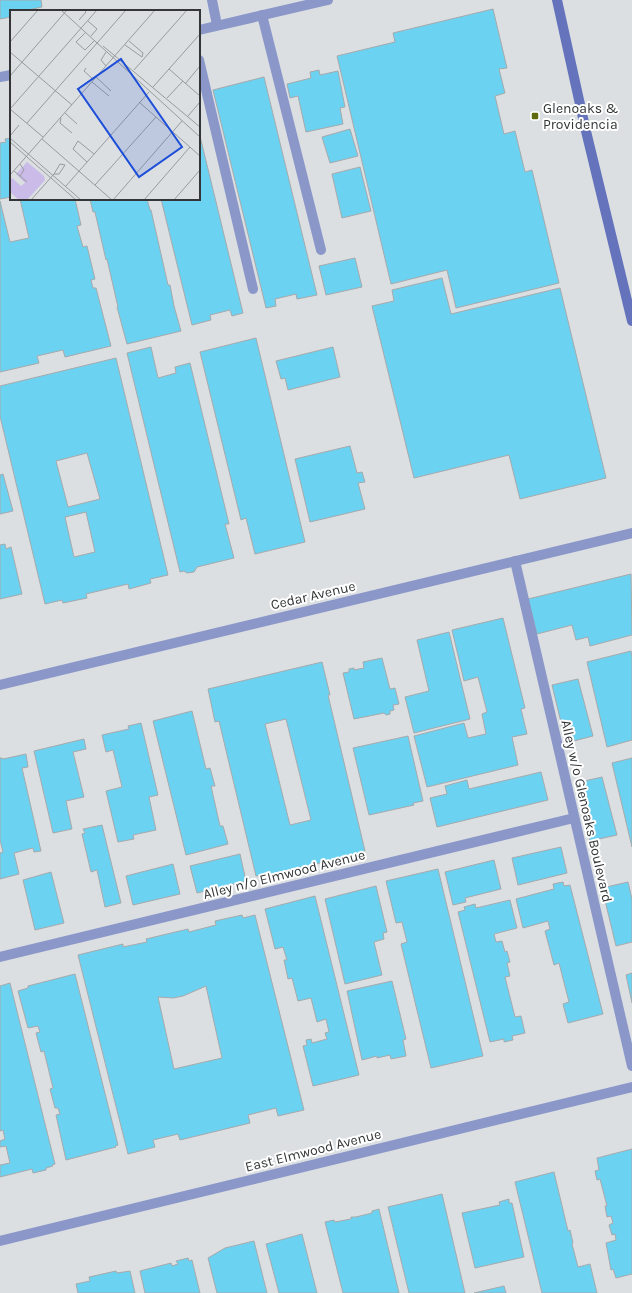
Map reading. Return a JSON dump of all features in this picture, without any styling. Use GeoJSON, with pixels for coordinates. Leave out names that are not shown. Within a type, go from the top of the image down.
{"type":"FeatureCollection","features":[{"type":"Feature","properties":{"kind":"main road"},"geometry":{"type":"LineString","coordinates":[[557,0],[585,127],[632,321]]}},
{"type":"Feature","properties":{"kind":"street"},"geometry":{"type":"LineString","coordinates":[[212,0],[217,25]]}},
{"type":"Feature","properties":{"kind":"street"},"geometry":{"type":"LineString","coordinates":[[200,30],[328,0]]}},
{"type":"Feature","properties":{"kind":"street"},"geometry":{"type":"LineString","coordinates":[[262,15],[321,250]]}},
{"type":"Feature","properties":{"kind":"street"},"geometry":{"type":"LineString","coordinates":[[200,64],[252,289]]}},
{"type":"Feature","properties":{"kind":"street"},"geometry":{"type":"LineString","coordinates":[[0,77],[10,75]]}},
{"type":"Feature","properties":{"kind":"street","name":"Cedar Avenue"},"geometry":{"type":"LineString","coordinates":[[0,684],[632,533]]}},
{"type":"Feature","properties":{"kind":"street","name":"Alley w/o Glenoaks Boulevard"},"geometry":{"type":"LineString","coordinates":[[515,561],[632,1066]]}},
{"type":"Feature","properties":{"kind":"street","name":"Alley n/o Elmwood Avenue"},"geometry":{"type":"LineString","coordinates":[[0,957],[574,818]]}},
{"type":"Feature","properties":{"kind":"street","name":"East Elmwood Avenue"},"geometry":{"type":"LineString","coordinates":[[0,1241],[632,1087]]}},
{"type":"Feature","properties":{"kind":"building"},"geometry":{"type":"Polygon","coordinates":[[[0,0],[41,0],[42,7],[28,10],[10,10],[10,17],[0,19],[0,0]]]}},
{"type":"Feature","properties":{"kind":"building"},"geometry":{"type":"Polygon","coordinates":[[[493,9],[507,68],[499,69],[505,93],[495,96],[504,134],[515,131],[525,172],[532,170],[559,283],[456,308],[447,270],[391,284],[337,56],[395,42],[393,33],[493,9]]]}},
{"type":"Feature","properties":{"kind":"building"},"geometry":{"type":"Polygon","coordinates":[[[319,70],[320,75],[338,71],[345,107],[340,108],[343,124],[306,132],[298,96],[290,98],[287,84],[311,78],[310,72],[319,70]]]}},
{"type":"Feature","properties":{"kind":"building"},"geometry":{"type":"Polygon","coordinates":[[[264,77],[317,295],[297,299],[296,294],[275,299],[276,306],[266,308],[213,90],[264,77]]]}},
{"type":"Feature","properties":{"kind":"building"},"geometry":{"type":"Polygon","coordinates":[[[350,129],[358,156],[330,163],[322,137],[350,129]]]}},
{"type":"Feature","properties":{"kind":"building"},"geometry":{"type":"Polygon","coordinates":[[[200,136],[243,313],[232,316],[230,310],[210,315],[211,320],[192,325],[161,200],[200,200],[200,136]]]}},
{"type":"Feature","properties":{"kind":"building"},"geometry":{"type":"Polygon","coordinates":[[[10,138],[10,197],[0,199],[0,143],[6,142],[5,139],[10,138]]]}},
{"type":"Feature","properties":{"kind":"building"},"geometry":{"type":"Polygon","coordinates":[[[360,167],[371,211],[342,218],[332,174],[360,167]]]}},
{"type":"Feature","properties":{"kind":"building"},"geometry":{"type":"Polygon","coordinates":[[[20,200],[75,200],[81,225],[77,226],[83,247],[87,246],[95,279],[91,280],[93,288],[96,288],[111,346],[65,357],[63,350],[37,356],[39,363],[0,372],[0,201],[10,242],[29,238],[20,200]]]}},
{"type":"Feature","properties":{"kind":"building"},"geometry":{"type":"Polygon","coordinates":[[[90,200],[147,200],[181,331],[127,344],[95,212],[93,212],[90,200]]]}},
{"type":"Feature","properties":{"kind":"building"},"geometry":{"type":"Polygon","coordinates":[[[355,258],[362,287],[326,295],[319,266],[355,258]]]}},
{"type":"Feature","properties":{"kind":"building"},"geometry":{"type":"Polygon","coordinates":[[[442,278],[451,314],[560,288],[606,478],[520,499],[509,455],[414,478],[372,306],[394,301],[392,290],[442,278]]]}},
{"type":"Feature","properties":{"kind":"building"},"geometry":{"type":"Polygon","coordinates":[[[256,338],[305,542],[255,554],[246,518],[241,520],[200,352],[256,338]]]}},
{"type":"Feature","properties":{"kind":"building"},"geometry":{"type":"Polygon","coordinates":[[[151,347],[158,378],[176,373],[175,367],[190,363],[229,524],[225,524],[234,558],[197,567],[194,572],[180,572],[127,353],[151,347]]]}},
{"type":"Feature","properties":{"kind":"building"},"geometry":{"type":"Polygon","coordinates":[[[333,347],[340,377],[288,390],[285,378],[281,379],[276,361],[333,347]]]}},
{"type":"Feature","properties":{"kind":"building"},"geometry":{"type":"Polygon","coordinates":[[[116,358],[168,575],[150,579],[151,583],[129,589],[128,584],[86,594],[87,598],[63,603],[62,600],[45,604],[0,416],[0,386],[116,358]],[[87,453],[56,461],[68,507],[100,499],[87,453]],[[86,512],[65,517],[74,557],[95,552],[86,512]]]}},
{"type":"Feature","properties":{"kind":"building"},"geometry":{"type":"Polygon","coordinates":[[[350,446],[357,473],[362,472],[365,482],[358,483],[365,509],[310,522],[295,459],[350,446]]]}},
{"type":"Feature","properties":{"kind":"building"},"geometry":{"type":"Polygon","coordinates":[[[3,474],[13,511],[0,514],[0,475],[3,474]]]}},
{"type":"Feature","properties":{"kind":"building"},"geometry":{"type":"Polygon","coordinates":[[[5,544],[6,549],[11,547],[22,594],[0,599],[0,545],[5,544]]]}},
{"type":"Feature","properties":{"kind":"building"},"geometry":{"type":"Polygon","coordinates":[[[631,574],[632,635],[590,646],[588,637],[576,640],[572,625],[537,634],[528,599],[631,574]]]}},
{"type":"Feature","properties":{"kind":"building"},"geometry":{"type":"Polygon","coordinates":[[[503,618],[525,708],[521,709],[527,734],[512,737],[518,765],[427,787],[414,736],[464,723],[468,738],[486,734],[482,714],[487,712],[478,677],[464,681],[452,630],[503,618]]]}},
{"type":"Feature","properties":{"kind":"building"},"geometry":{"type":"Polygon","coordinates":[[[449,632],[470,719],[414,733],[405,697],[429,691],[417,640],[449,632]]]}},
{"type":"Feature","properties":{"kind":"building"},"geometry":{"type":"Polygon","coordinates":[[[631,651],[632,740],[607,747],[587,662],[631,651]]]}},
{"type":"Feature","properties":{"kind":"building"},"geometry":{"type":"Polygon","coordinates":[[[382,658],[390,689],[395,688],[399,704],[393,705],[394,710],[390,711],[390,714],[386,715],[384,713],[354,719],[343,673],[349,672],[349,669],[354,668],[354,670],[364,668],[363,662],[382,658]]]}},
{"type":"Feature","properties":{"kind":"building"},"geometry":{"type":"Polygon","coordinates":[[[322,662],[330,695],[328,695],[365,851],[361,852],[363,856],[351,860],[351,855],[308,866],[309,869],[301,871],[300,867],[273,874],[274,878],[260,882],[259,876],[256,876],[219,721],[215,722],[208,689],[322,662]],[[286,719],[265,724],[290,825],[311,820],[286,719]]]}},
{"type":"Feature","properties":{"kind":"building"},"geometry":{"type":"Polygon","coordinates":[[[578,679],[593,736],[566,743],[552,685],[578,679]]]}},
{"type":"Feature","properties":{"kind":"building"},"geometry":{"type":"Polygon","coordinates":[[[192,711],[206,769],[210,768],[215,786],[211,786],[220,826],[223,826],[228,844],[186,855],[153,721],[192,711]]]}},
{"type":"Feature","properties":{"kind":"building"},"geometry":{"type":"Polygon","coordinates":[[[141,723],[158,795],[149,797],[156,830],[133,835],[134,839],[118,842],[106,791],[122,787],[113,750],[106,752],[102,735],[129,729],[128,726],[141,723]]]}},
{"type":"Feature","properties":{"kind":"building"},"geometry":{"type":"Polygon","coordinates":[[[408,736],[423,801],[413,803],[414,805],[369,815],[353,748],[408,736]]]}},
{"type":"Feature","properties":{"kind":"building"},"geometry":{"type":"Polygon","coordinates":[[[84,739],[86,749],[73,752],[84,797],[66,801],[72,829],[53,833],[34,751],[84,739]]]}},
{"type":"Feature","properties":{"kind":"building"},"geometry":{"type":"Polygon","coordinates":[[[26,754],[28,767],[22,768],[41,851],[34,852],[33,848],[14,853],[19,874],[0,879],[0,853],[3,852],[0,840],[0,758],[3,759],[26,754]]]}},
{"type":"Feature","properties":{"kind":"building"},"geometry":{"type":"Polygon","coordinates":[[[632,758],[632,847],[612,763],[632,758]]]}},
{"type":"Feature","properties":{"kind":"building"},"geometry":{"type":"Polygon","coordinates":[[[541,772],[548,800],[437,827],[430,798],[447,794],[445,786],[467,780],[469,789],[541,772]]]}},
{"type":"Feature","properties":{"kind":"building"},"geometry":{"type":"Polygon","coordinates":[[[602,777],[617,835],[590,841],[576,783],[602,777]]]}},
{"type":"Feature","properties":{"kind":"building"},"geometry":{"type":"Polygon","coordinates":[[[102,825],[121,903],[105,907],[97,870],[91,872],[82,834],[85,833],[83,829],[102,825]]]}},
{"type":"Feature","properties":{"kind":"building"},"geometry":{"type":"Polygon","coordinates":[[[561,847],[567,873],[518,885],[512,858],[561,847]]]}},
{"type":"Feature","properties":{"kind":"building"},"geometry":{"type":"Polygon","coordinates":[[[240,854],[246,881],[197,893],[190,866],[240,854]]]}},
{"type":"Feature","properties":{"kind":"building"},"geometry":{"type":"Polygon","coordinates":[[[494,860],[501,889],[465,898],[466,902],[453,905],[445,872],[494,860]]]}},
{"type":"Feature","properties":{"kind":"building"},"geometry":{"type":"Polygon","coordinates":[[[173,864],[180,894],[133,905],[126,876],[173,864]]]}},
{"type":"Feature","properties":{"kind":"building"},"geometry":{"type":"Polygon","coordinates":[[[438,869],[483,1056],[431,1068],[401,944],[407,942],[402,922],[396,923],[386,881],[438,869]]]}},
{"type":"Feature","properties":{"kind":"building"},"geometry":{"type":"Polygon","coordinates":[[[51,872],[64,923],[35,930],[23,880],[51,872]]]}},
{"type":"Feature","properties":{"kind":"building"},"geometry":{"type":"Polygon","coordinates":[[[563,882],[564,886],[570,885],[603,1014],[568,1023],[563,1004],[569,1002],[559,963],[554,965],[545,931],[550,929],[548,921],[523,928],[516,899],[554,889],[553,884],[563,882]]]}},
{"type":"Feature","properties":{"kind":"building"},"geometry":{"type":"Polygon","coordinates":[[[628,882],[632,899],[632,942],[616,946],[602,888],[628,882]]]}},
{"type":"Feature","properties":{"kind":"building"},"geometry":{"type":"Polygon","coordinates":[[[376,886],[387,932],[383,933],[384,939],[374,942],[382,975],[345,984],[325,899],[376,886]]]}},
{"type":"Feature","properties":{"kind":"building"},"geometry":{"type":"Polygon","coordinates":[[[315,896],[359,1075],[313,1086],[303,1046],[307,1045],[306,1040],[311,1039],[312,1043],[327,1039],[325,1033],[329,1032],[326,1019],[317,1022],[311,998],[298,1001],[292,978],[288,979],[284,960],[287,960],[283,947],[275,949],[265,909],[315,896]]]}},
{"type":"Feature","properties":{"kind":"building"},"geometry":{"type":"Polygon","coordinates":[[[510,900],[517,928],[494,934],[496,942],[502,941],[505,952],[507,951],[510,962],[507,963],[510,976],[505,977],[515,1017],[521,1016],[525,1033],[512,1036],[513,1040],[504,1042],[504,1039],[490,1042],[458,912],[465,910],[464,907],[475,904],[476,908],[510,900]]]}},
{"type":"Feature","properties":{"kind":"building"},"geometry":{"type":"Polygon","coordinates":[[[242,915],[243,918],[255,915],[304,1110],[278,1116],[276,1108],[248,1115],[250,1123],[180,1140],[178,1134],[153,1140],[155,1147],[128,1154],[78,955],[123,944],[123,947],[147,942],[146,939],[188,929],[189,932],[216,925],[215,921],[242,915]],[[206,986],[183,996],[173,998],[158,997],[174,1069],[222,1058],[206,986]]]}},
{"type":"Feature","properties":{"kind":"building"},"geometry":{"type":"Polygon","coordinates":[[[632,973],[632,1003],[626,975],[632,973]]]}},
{"type":"Feature","properties":{"kind":"building"},"geometry":{"type":"Polygon","coordinates":[[[75,974],[118,1145],[115,1146],[116,1147],[66,1160],[56,1115],[60,1114],[58,1108],[55,1108],[50,1089],[53,1088],[44,1051],[41,1052],[36,1033],[40,1032],[38,1026],[28,1028],[18,991],[28,988],[28,986],[75,974]]]}},
{"type":"Feature","properties":{"kind":"building"},"geometry":{"type":"Polygon","coordinates":[[[392,981],[406,1039],[403,1040],[406,1056],[391,1059],[390,1055],[377,1058],[377,1056],[362,1060],[347,991],[392,981]]]}},
{"type":"Feature","properties":{"kind":"building"},"geometry":{"type":"Polygon","coordinates":[[[10,983],[55,1164],[46,1168],[46,1170],[33,1173],[32,1169],[0,1177],[0,1165],[10,1163],[6,1146],[0,1147],[0,1141],[5,1139],[3,1130],[0,1131],[0,986],[10,983]]]}},
{"type":"Feature","properties":{"kind":"building"},"geometry":{"type":"Polygon","coordinates":[[[632,1149],[632,1274],[616,1278],[613,1269],[611,1270],[606,1243],[616,1240],[615,1234],[612,1235],[609,1225],[613,1223],[611,1216],[607,1217],[605,1206],[607,1206],[600,1179],[597,1180],[595,1171],[599,1170],[597,1158],[632,1149]]]}},
{"type":"Feature","properties":{"kind":"building"},"geometry":{"type":"Polygon","coordinates":[[[554,1172],[568,1231],[570,1230],[578,1267],[590,1264],[597,1293],[542,1293],[515,1182],[554,1172]]]}},
{"type":"Feature","properties":{"kind":"building"},"geometry":{"type":"Polygon","coordinates":[[[442,1194],[465,1293],[409,1293],[388,1207],[442,1194]]]}},
{"type":"Feature","properties":{"kind":"building"},"geometry":{"type":"Polygon","coordinates":[[[509,1199],[509,1203],[512,1203],[524,1257],[475,1268],[462,1213],[500,1205],[499,1202],[509,1199]]]}},
{"type":"Feature","properties":{"kind":"building"},"geometry":{"type":"Polygon","coordinates":[[[379,1209],[399,1293],[343,1293],[325,1222],[351,1219],[351,1217],[372,1213],[372,1211],[379,1209]]]}},
{"type":"Feature","properties":{"kind":"building"},"geometry":{"type":"Polygon","coordinates":[[[302,1234],[317,1293],[279,1293],[266,1244],[302,1234]]]}},
{"type":"Feature","properties":{"kind":"building"},"geometry":{"type":"Polygon","coordinates":[[[254,1241],[267,1293],[217,1293],[208,1258],[225,1248],[254,1241]]]}},
{"type":"Feature","properties":{"kind":"building"},"geometry":{"type":"Polygon","coordinates":[[[188,1258],[189,1261],[192,1260],[200,1293],[145,1293],[140,1271],[171,1263],[172,1266],[178,1264],[176,1261],[188,1258]]]}},
{"type":"Feature","properties":{"kind":"building"},"geometry":{"type":"Polygon","coordinates":[[[116,1271],[117,1273],[130,1271],[135,1293],[78,1293],[76,1284],[90,1281],[89,1277],[116,1271]]]}},
{"type":"Feature","properties":{"kind":"building"},"geometry":{"type":"Polygon","coordinates":[[[504,1286],[506,1293],[474,1293],[504,1286]]]}},
{"type":"Feature","properties":{"kind":"place","name":"Glenoaks & Providencia"},"geometry":{"type":"Point","coordinates":[535,116]}}]}
